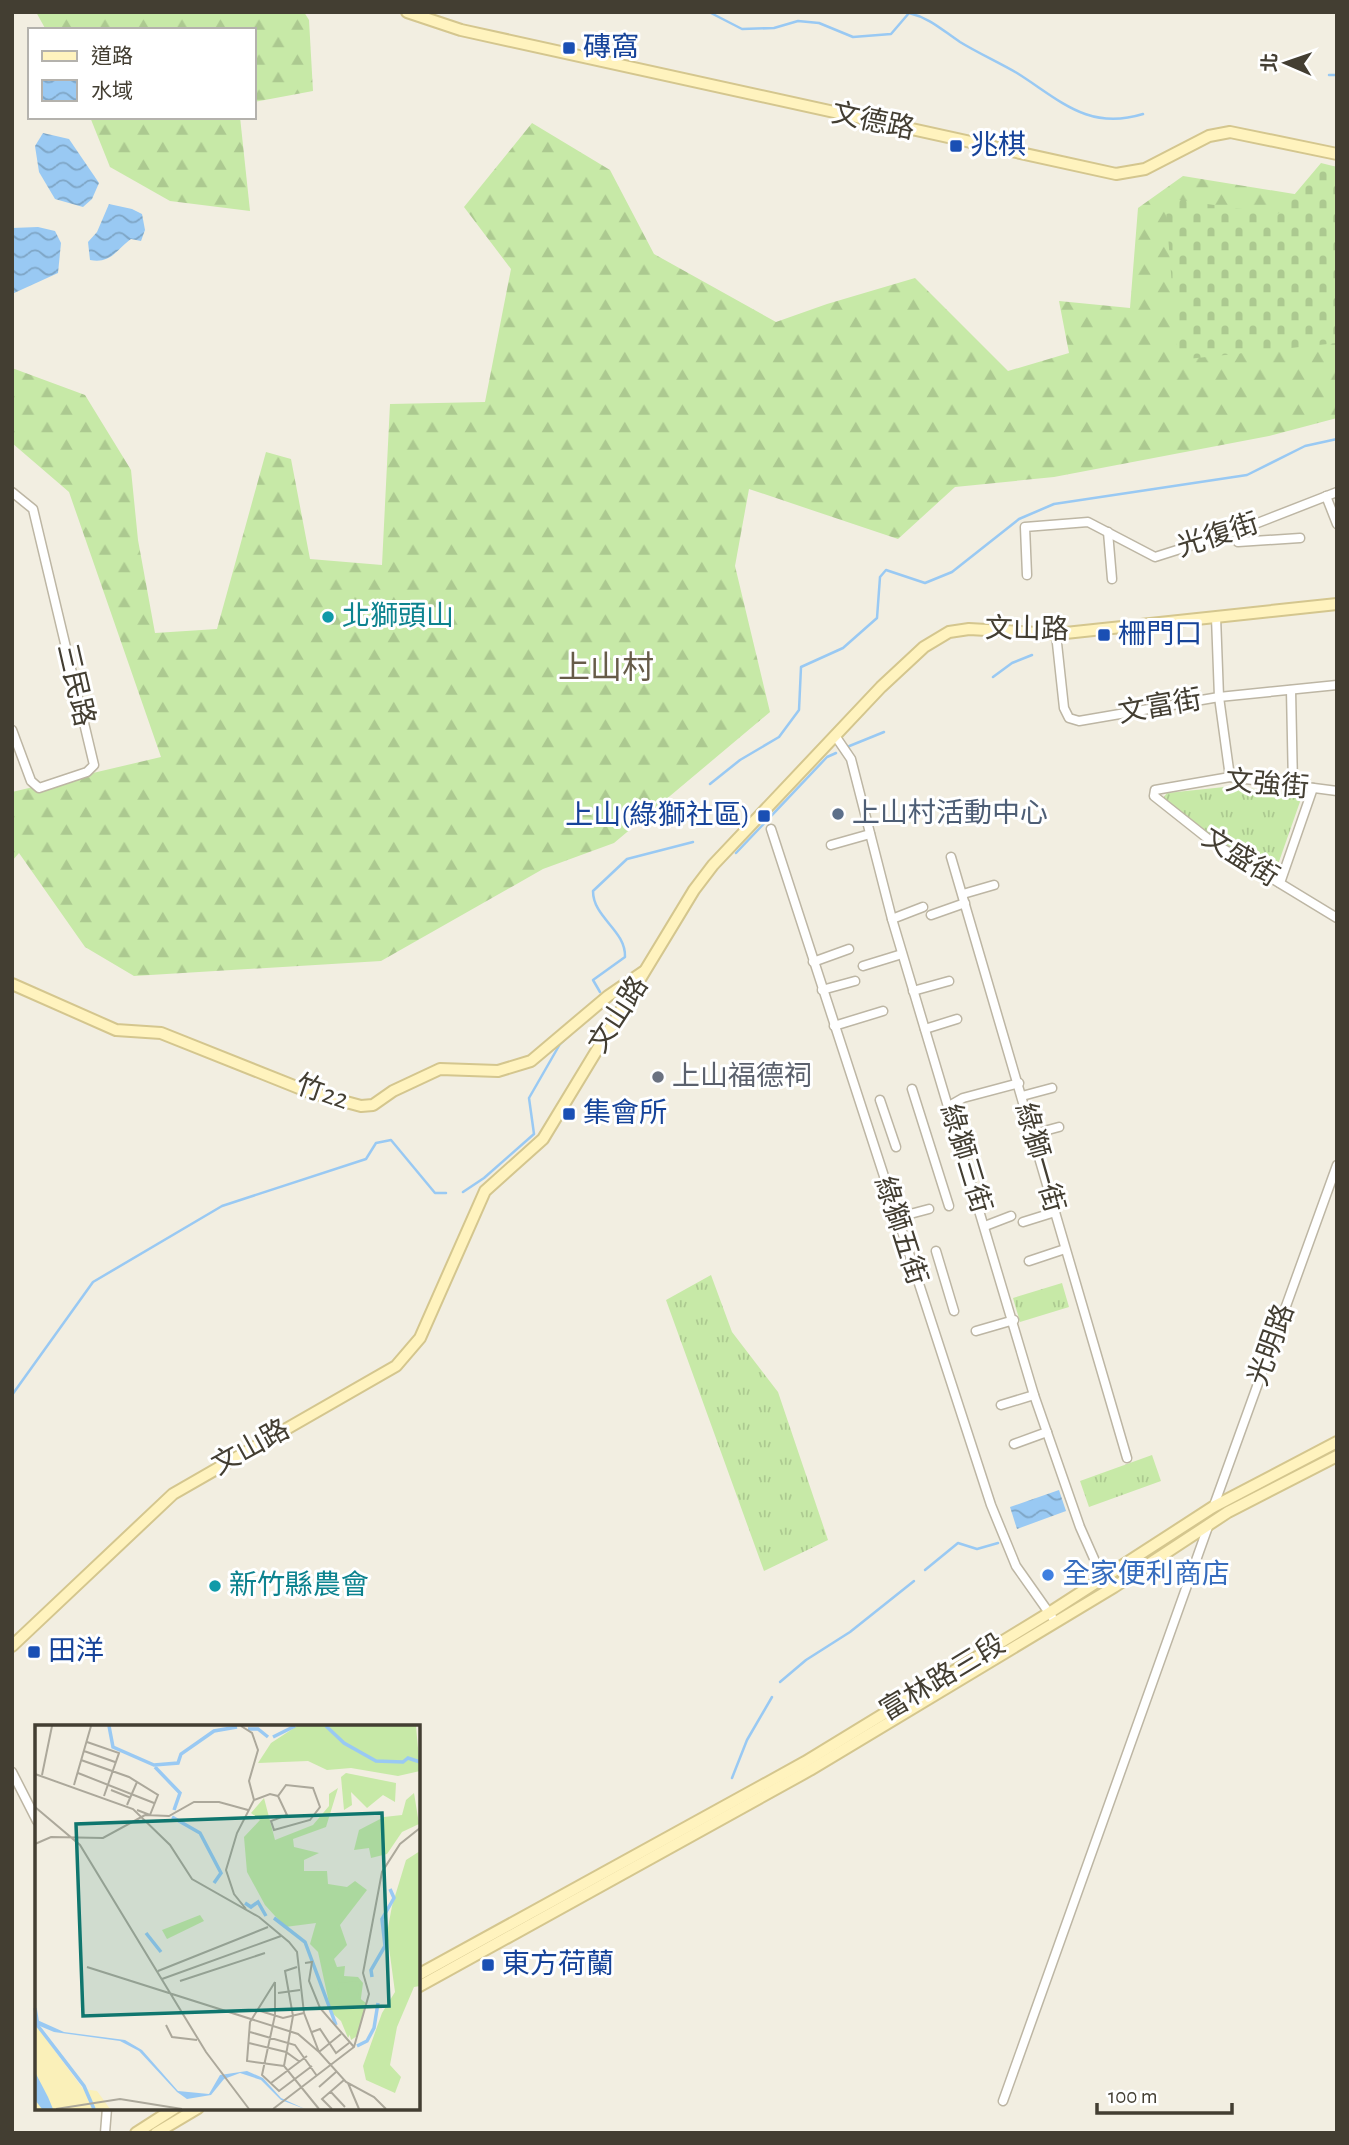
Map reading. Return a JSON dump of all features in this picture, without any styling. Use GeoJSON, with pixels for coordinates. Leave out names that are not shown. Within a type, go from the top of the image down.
{"type":"FeatureCollection","features":[{"type":"Feature","properties":{"kind":"main road","name":"文德路"},"geometry":{"type":"LineString","coordinates":[[407,12],[461,30],[1116,174],[1145,169],[1209,136],[1230,132],[1337,154]]}},
{"type":"Feature","properties":{"kind":"main road","name":"文山路"},"geometry":{"type":"LineString","coordinates":[[12,1646],[173,1494],[396,1366],[411,1351],[420,1338],[485,1191],[543,1139],[649,969],[685,905],[713,865],[881,687],[934,640],[949,632],[969,629],[1056,634],[1337,604]]}},
{"type":"Feature","properties":{"kind":"main road","name":"竹22"},"geometry":{"type":"LineString","coordinates":[[12,984],[116,1030],[161,1033],[309,1092],[361,1106],[373,1105],[394,1091],[439,1069],[498,1071],[531,1061],[607,996],[649,969]]}},
{"type":"Feature","properties":{"kind":"main road","name":"富林路三段"},"geometry":{"type":"LineString","coordinates":[[1053,1618],[1103,1579],[1213,1507],[1337,1442]]}},
{"type":"Feature","properties":{"kind":"main road","name":"富林路三段"},"geometry":{"type":"LineString","coordinates":[[545,1909],[810,1770],[1208,1525],[1337,1456]]}},
{"type":"Feature","properties":{"kind":"main road"},"geometry":{"type":"LineString","coordinates":[[420,1974],[545,1909]]}},
{"type":"Feature","properties":{"kind":"main road"},"geometry":{"type":"LineString","coordinates":[[420,1986],[545,1909]]}},
{"type":"Feature","properties":{"kind":"main road"},"geometry":{"type":"LineString","coordinates":[[136,2133],[172,2110]]}},
{"type":"Feature","properties":{"kind":"main road"},"geometry":{"type":"LineString","coordinates":[[156,2133],[195,2110]]}},
{"type":"Feature","properties":{"kind":"street","name":"三民路"},"geometry":{"type":"LineString","coordinates":[[12,492],[33,509],[93,765],[88,772],[39,788],[31,781],[12,730]]}},
{"type":"Feature","properties":{"kind":"street","name":"光復街"},"geometry":{"type":"LineString","coordinates":[[1027,575],[1025,527],[1088,522],[1155,557],[1237,531],[1337,492]]}},
{"type":"Feature","properties":{"kind":"street"},"geometry":{"type":"LineString","coordinates":[[1326,496],[1337,524]]}},
{"type":"Feature","properties":{"kind":"street"},"geometry":{"type":"LineString","coordinates":[[1237,531],[1238,542],[1300,538]]}},
{"type":"Feature","properties":{"kind":"street"},"geometry":{"type":"LineString","coordinates":[[1108,532],[1112,579]]}},
{"type":"Feature","properties":{"kind":"street"},"geometry":{"type":"LineString","coordinates":[[1216,617],[1219,697],[1230,777]]}},
{"type":"Feature","properties":{"kind":"street","name":"文富街"},"geometry":{"type":"LineString","coordinates":[[1056,634],[1064,708],[1069,718],[1079,721],[1219,697],[1337,685]]}},
{"type":"Feature","properties":{"kind":"street"},"geometry":{"type":"LineString","coordinates":[[1291,690],[1293,786]]}},
{"type":"Feature","properties":{"kind":"street","name":"綠獅三街"},"geometry":{"type":"LineString","coordinates":[[836,737],[851,758],[902,954],[1014,1320],[1034,1395],[1080,1527],[1103,1579]]}},
{"type":"Feature","properties":{"kind":"street","name":"文強街"},"geometry":{"type":"LineString","coordinates":[[1155,790],[1230,777],[1337,791]]}},
{"type":"Feature","properties":{"kind":"street"},"geometry":{"type":"LineString","coordinates":[[1280,883],[1313,788]]}},
{"type":"Feature","properties":{"kind":"street","name":"文盛街"},"geometry":{"type":"LineString","coordinates":[[1155,790],[1154,796],[1160,803],[1212,842],[1337,918]]}},
{"type":"Feature","properties":{"kind":"street","name":"綠獅五街"},"geometry":{"type":"LineString","coordinates":[[771,829],[895,1218],[991,1505],[1016,1566],[1053,1618]]}},
{"type":"Feature","properties":{"kind":"street"},"geometry":{"type":"LineString","coordinates":[[831,845],[870,834]]}},
{"type":"Feature","properties":{"kind":"street","name":"綠獅一街"},"geometry":{"type":"LineString","coordinates":[[951,857],[1127,1458]]}},
{"type":"Feature","properties":{"kind":"street"},"geometry":{"type":"LineString","coordinates":[[931,915],[994,885]]}},
{"type":"Feature","properties":{"kind":"street"},"geometry":{"type":"LineString","coordinates":[[892,919],[923,907]]}},
{"type":"Feature","properties":{"kind":"street"},"geometry":{"type":"LineString","coordinates":[[813,962],[849,949]]}},
{"type":"Feature","properties":{"kind":"street"},"geometry":{"type":"LineString","coordinates":[[863,966],[902,954]]}},
{"type":"Feature","properties":{"kind":"street"},"geometry":{"type":"LineString","coordinates":[[822,990],[855,981]]}},
{"type":"Feature","properties":{"kind":"street"},"geometry":{"type":"LineString","coordinates":[[913,992],[949,981]]}},
{"type":"Feature","properties":{"kind":"street"},"geometry":{"type":"LineString","coordinates":[[834,1026],[883,1010]]}},
{"type":"Feature","properties":{"kind":"street"},"geometry":{"type":"LineString","coordinates":[[925,1029],[957,1019]]}},
{"type":"Feature","properties":{"kind":"street"},"geometry":{"type":"LineString","coordinates":[[949,1106],[963,1098],[1018,1083]]}},
{"type":"Feature","properties":{"kind":"street"},"geometry":{"type":"LineString","coordinates":[[1022,1096],[1052,1088]]}},
{"type":"Feature","properties":{"kind":"street"},"geometry":{"type":"LineString","coordinates":[[912,1089],[949,1206]]}},
{"type":"Feature","properties":{"kind":"street"},"geometry":{"type":"LineString","coordinates":[[880,1100],[895,1147]]}},
{"type":"Feature","properties":{"kind":"street"},"geometry":{"type":"LineString","coordinates":[[1033,1134],[1059,1127]]}},
{"type":"Feature","properties":{"kind":"street","name":"光明路"},"geometry":{"type":"LineString","coordinates":[[1003,2101],[1337,1165]]}},
{"type":"Feature","properties":{"kind":"street"},"geometry":{"type":"LineString","coordinates":[[895,1218],[929,1209]]}},
{"type":"Feature","properties":{"kind":"street"},"geometry":{"type":"LineString","coordinates":[[1023,1222],[1055,1212]]}},
{"type":"Feature","properties":{"kind":"street"},"geometry":{"type":"LineString","coordinates":[[985,1226],[1011,1216]]}},
{"type":"Feature","properties":{"kind":"street"},"geometry":{"type":"LineString","coordinates":[[1029,1261],[1065,1249]]}},
{"type":"Feature","properties":{"kind":"street"},"geometry":{"type":"LineString","coordinates":[[936,1251],[954,1311]]}},
{"type":"Feature","properties":{"kind":"street"},"geometry":{"type":"LineString","coordinates":[[976,1331],[1014,1320]]}},
{"type":"Feature","properties":{"kind":"street"},"geometry":{"type":"LineString","coordinates":[[1002,1405],[1034,1395]]}},
{"type":"Feature","properties":{"kind":"street"},"geometry":{"type":"LineString","coordinates":[[1014,1444],[1047,1432]]}},
{"type":"Feature","properties":{"kind":"street"},"geometry":{"type":"LineString","coordinates":[[12,1772],[35,1817]]}},
{"type":"Feature","properties":{"kind":"street"},"geometry":{"type":"LineString","coordinates":[[105,2133],[107,2110]]}},
{"type":"Feature","properties":{"kind":"green space"},"geometry":{"type":"Polygon","coordinates":[[[36,12],[304,12],[309,20],[313,91],[256,102],[256,28],[45,28],[36,12]]]}},
{"type":"Feature","properties":{"kind":"green space"},"geometry":{"type":"Polygon","coordinates":[[[91,119],[240,119],[250,211],[170,201],[110,167],[91,119]]]}},
{"type":"Feature","properties":{"kind":"green space"},"geometry":{"type":"Polygon","coordinates":[[[532,123],[610,170],[654,254],[776,322],[915,278],[1008,371],[1069,353],[1059,301],[1130,308],[1138,208],[1183,176],[1337,201],[1337,418],[1269,436],[1054,477],[955,487],[898,539],[749,489],[735,566],[770,712],[614,843],[543,869],[381,961],[134,976],[85,947],[19,853],[12,861],[12,792],[161,757],[69,492],[12,443],[12,368],[85,395],[131,470],[138,540],[155,633],[217,629],[266,452],[291,459],[310,559],[382,565],[390,404],[485,402],[511,269],[464,207],[532,123]]]}},
{"type":"Feature","properties":{"kind":"green space"},"geometry":{"type":"Polygon","coordinates":[[[1321,163],[1337,167],[1337,343],[1178,360],[1165,198],[1278,214],[1321,163]]]}},
{"type":"Feature","properties":{"kind":"green space"},"geometry":{"type":"Polygon","coordinates":[[[1234,786],[1302,796],[1275,873],[1218,840],[1163,798],[1167,793],[1234,786]]]}},
{"type":"Feature","properties":{"kind":"green space"},"geometry":{"type":"Polygon","coordinates":[[[711,1275],[732,1332],[778,1392],[828,1540],[764,1571],[666,1300],[711,1275]]]}},
{"type":"Feature","properties":{"kind":"green space"},"geometry":{"type":"Polygon","coordinates":[[[1062,1283],[1069,1307],[1020,1322],[1013,1298],[1062,1283]]]}},
{"type":"Feature","properties":{"kind":"green space"},"geometry":{"type":"Polygon","coordinates":[[[1152,1455],[1161,1481],[1089,1507],[1080,1481],[1152,1455]]]}},
{"type":"Feature","properties":{"kind":"water"},"geometry":{"type":"Polygon","coordinates":[[[43,133],[69,139],[99,183],[92,199],[83,207],[55,199],[39,172],[35,146],[43,133]]]}},
{"type":"Feature","properties":{"kind":"water"},"geometry":{"type":"Polygon","coordinates":[[[109,204],[142,214],[145,230],[141,241],[131,239],[108,258],[90,260],[88,242],[97,232],[109,204]]]}},
{"type":"Feature","properties":{"kind":"water"},"geometry":{"type":"Polygon","coordinates":[[[38,227],[55,231],[61,243],[58,273],[12,294],[12,228],[38,227]]]}},
{"type":"Feature","properties":{"kind":"water"},"geometry":{"type":"Polygon","coordinates":[[[1059,1490],[1066,1511],[1017,1529],[1010,1507],[1059,1490]]]}},
{"type":"Feature","properties":{"kind":"waterway"},"geometry":{"type":"LineString","coordinates":[[709,12],[742,29],[774,28],[798,21],[819,23],[853,37],[891,34],[909,13],[930,21],[960,42],[1017,73],[1075,110],[1106,119],[1143,114]]}},
{"type":"Feature","properties":{"kind":"waterway"},"geometry":{"type":"LineString","coordinates":[[1329,75],[1337,75]]}},
{"type":"Feature","properties":{"kind":"waterway"},"geometry":{"type":"LineString","coordinates":[[710,784],[740,760],[779,737],[799,710],[801,667],[843,648],[877,618],[880,577],[886,570],[925,583],[952,572],[1019,519],[1054,504],[1247,475],[1305,446],[1337,439]]}},
{"type":"Feature","properties":{"kind":"waterway"},"geometry":{"type":"LineString","coordinates":[[993,677],[1012,663],[1032,655]]}},
{"type":"Feature","properties":{"kind":"waterway"},"geometry":{"type":"LineString","coordinates":[[847,747],[884,732]]}},
{"type":"Feature","properties":{"kind":"waterway"},"geometry":{"type":"LineString","coordinates":[[736,853],[827,757],[836,753]]}},
{"type":"Feature","properties":{"kind":"waterway"},"geometry":{"type":"LineString","coordinates":[[600,992],[593,980],[625,957],[620,939],[598,909],[593,891],[627,859],[693,842]]}},
{"type":"Feature","properties":{"kind":"waterway"},"geometry":{"type":"LineString","coordinates":[[463,1192],[484,1178],[534,1134],[529,1098],[560,1044],[575,1030]]}},
{"type":"Feature","properties":{"kind":"waterway"},"geometry":{"type":"LineString","coordinates":[[12,1395],[93,1282],[222,1206],[366,1159],[376,1143],[391,1140],[435,1193],[446,1193]]}},
{"type":"Feature","properties":{"kind":"waterway"},"geometry":{"type":"LineString","coordinates":[[925,1570],[958,1543],[977,1549],[998,1543]]}},
{"type":"Feature","properties":{"kind":"waterway"},"geometry":{"type":"LineString","coordinates":[[780,1682],[806,1660],[850,1632],[914,1581]]}},
{"type":"Feature","properties":{"kind":"waterway"},"geometry":{"type":"LineString","coordinates":[[732,1778],[747,1740],[772,1697]]}},
{"type":"Feature","properties":{"kind":"place","name":"磚窩"},"geometry":{"type":"Point","coordinates":[569,48]}},
{"type":"Feature","properties":{"kind":"place","name":"兆棋"},"geometry":{"type":"Point","coordinates":[956,146]}},
{"type":"Feature","properties":{"kind":"place","name":"北獅頭山"},"geometry":{"type":"Point","coordinates":[328,617]}},
{"type":"Feature","properties":{"kind":"place","name":"柵門口"},"geometry":{"type":"Point","coordinates":[1104,635]}},
{"type":"Feature","properties":{"kind":"place","name":"上山村活動中心"},"geometry":{"type":"Point","coordinates":[838,814]}},
{"type":"Feature","properties":{"kind":"place","name":"上山(綠獅社區)"},"geometry":{"type":"Point","coordinates":[764,816]}},
{"type":"Feature","properties":{"kind":"place","name":"上山福德祠"},"geometry":{"type":"Point","coordinates":[658,1077]}},
{"type":"Feature","properties":{"kind":"place","name":"集會所"},"geometry":{"type":"Point","coordinates":[569,1114]}},
{"type":"Feature","properties":{"kind":"place","name":"全家便利商店"},"geometry":{"type":"Point","coordinates":[1048,1575]}},
{"type":"Feature","properties":{"kind":"place","name":"新竹縣農會"},"geometry":{"type":"Point","coordinates":[215,1586]}},
{"type":"Feature","properties":{"kind":"place","name":"田洋"},"geometry":{"type":"Point","coordinates":[34,1652]}},
{"type":"Feature","properties":{"kind":"place","name":"東方荷蘭"},"geometry":{"type":"Point","coordinates":[488,1965]}},
{"type":"Feature","properties":{"kind":"district","name":"上山村"},"geometry":{"type":"Point","coordinates":[606,668]}}]}
